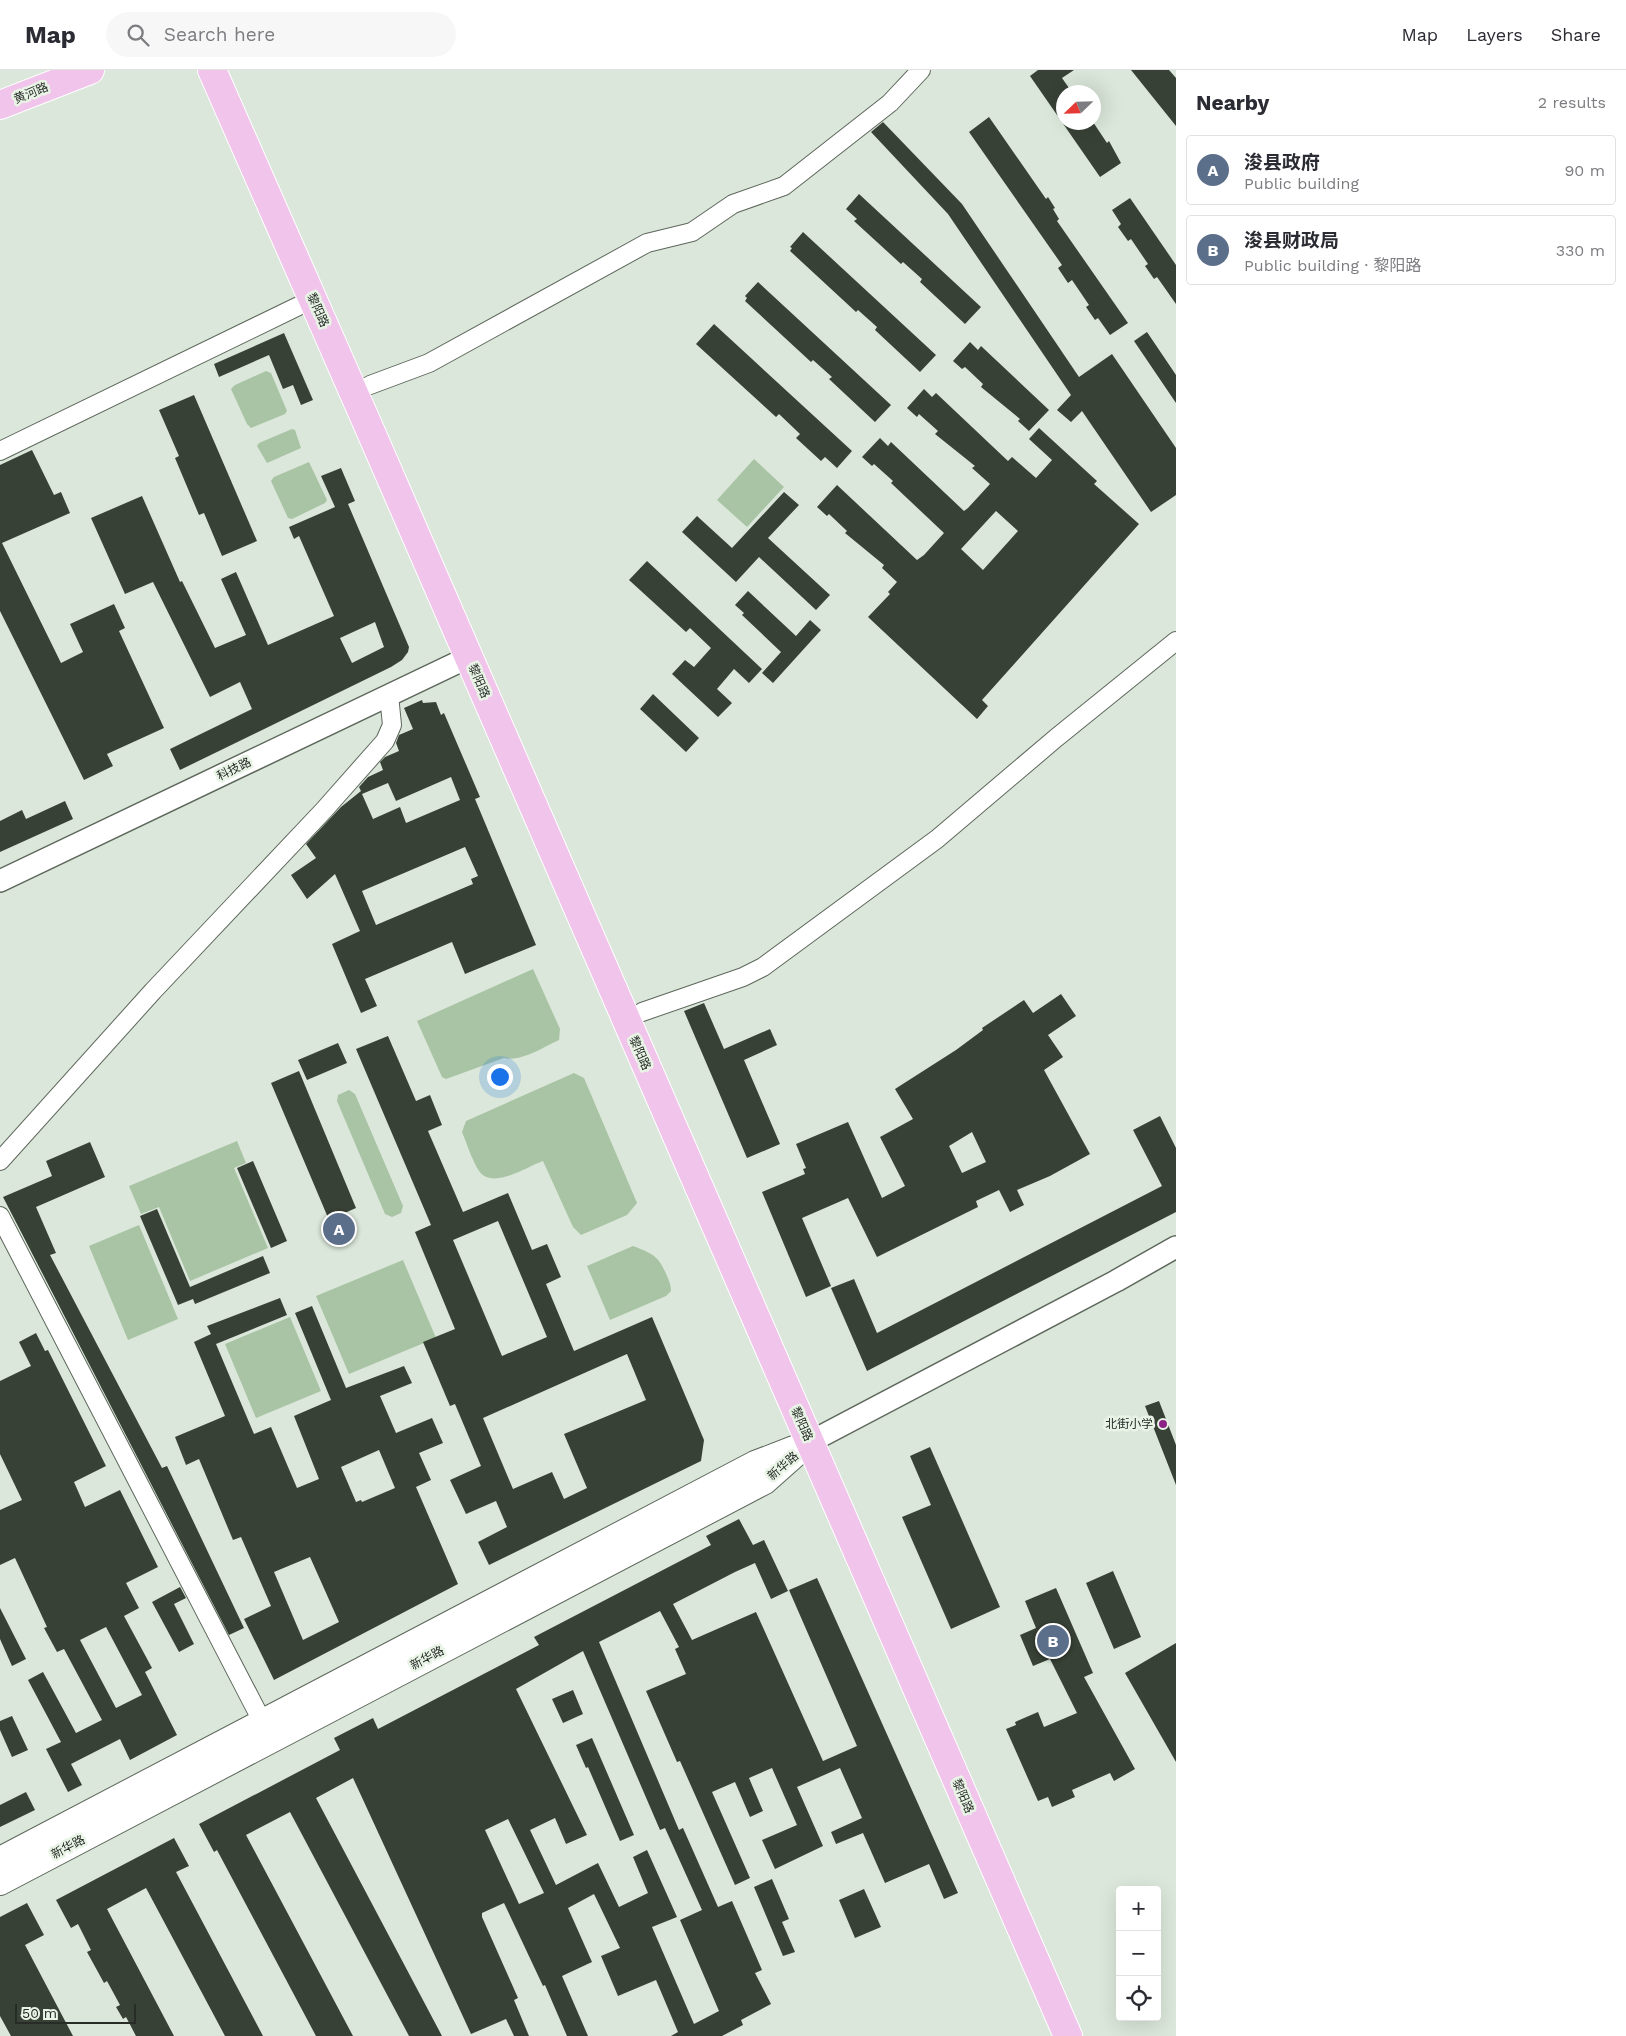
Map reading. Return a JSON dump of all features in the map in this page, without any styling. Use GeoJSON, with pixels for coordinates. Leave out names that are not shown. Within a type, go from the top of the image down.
{"type":"FeatureCollection","features":[{"type":"Feature","properties":{"kind":"main road","name":"黄河路"},"geometry":{"type":"LineString","coordinates":[[0,105],[90,70]]}},
{"type":"Feature","properties":{"kind":"main road","name":"黎阳路"},"geometry":{"type":"LineString","coordinates":[[212,70],[469,657],[1087,2036]]}},
{"type":"Feature","properties":{"kind":"main road","name":"黎阳路"},"geometry":{"type":"LineString","coordinates":[[232,70],[642,1012],[1068,2036]]}},
{"type":"Feature","properties":{"kind":"main road","name":"新华路"},"geometry":{"type":"LineString","coordinates":[[0,1859],[755,1463],[818,1438]]}},
{"type":"Feature","properties":{"kind":"main road","name":"新华路"},"geometry":{"type":"LineString","coordinates":[[0,1883],[765,1482],[818,1438]]}},
{"type":"Feature","properties":{"kind":"street"},"geometry":{"type":"LineString","coordinates":[[370,386],[428,363],[647,243],[692,232],[733,204],[784,186],[890,103],[921,70]]}},
{"type":"Feature","properties":{"kind":"street"},"geometry":{"type":"LineString","coordinates":[[0,451],[313,299]]}},
{"type":"Feature","properties":{"kind":"street"},"geometry":{"type":"LineString","coordinates":[[642,1012],[744,977],[763,967],[937,839],[1056,738],[1176,641]]}},
{"type":"Feature","properties":{"kind":"street","name":"科技路"},"geometry":{"type":"LineString","coordinates":[[0,881],[469,657]]}},
{"type":"Feature","properties":{"kind":"street"},"geometry":{"type":"LineString","coordinates":[[0,1161],[154,991],[324,810],[385,741],[392,724],[389,695]]}},
{"type":"Feature","properties":{"kind":"street"},"geometry":{"type":"LineString","coordinates":[[0,1216],[262,1722]]}},
{"type":"Feature","properties":{"kind":"street"},"geometry":{"type":"LineString","coordinates":[[818,1438],[1116,1281],[1176,1247]]}},
{"type":"Feature","properties":{"kind":"green space"},"geometry":{"type":"Polygon","coordinates":[[[266,371],[271,373],[287,411],[285,414],[251,428],[247,424],[231,389],[235,385],[266,371]]]}},
{"type":"Feature","properties":{"kind":"green space"},"geometry":{"type":"Polygon","coordinates":[[[292,429],[295,430],[301,448],[267,463],[257,446],[259,443],[292,429]]]}},
{"type":"Feature","properties":{"kind":"green space"},"geometry":{"type":"Polygon","coordinates":[[[754,459],[784,487],[747,527],[717,500],[754,459]]]}},
{"type":"Feature","properties":{"kind":"green space"},"geometry":{"type":"Polygon","coordinates":[[[309,462],[327,500],[325,503],[292,519],[288,518],[271,481],[274,477],[309,462]]]}},
{"type":"Feature","properties":{"kind":"green space"},"geometry":{"type":"Polygon","coordinates":[[[533,969],[560,1029],[559,1040],[525,1056],[511,1059],[504,1058],[446,1079],[442,1077],[417,1021],[533,969]]]}},
{"type":"Feature","properties":{"kind":"green space"},"geometry":{"type":"Polygon","coordinates":[[[574,1073],[584,1078],[637,1203],[627,1215],[581,1235],[573,1227],[543,1161],[501,1178],[485,1176],[476,1167],[462,1132],[466,1121],[574,1073]]]}},
{"type":"Feature","properties":{"kind":"green space"},"geometry":{"type":"Polygon","coordinates":[[[349,1090],[355,1094],[403,1206],[401,1213],[392,1217],[385,1214],[337,1101],[338,1095],[349,1090]]]}},
{"type":"Feature","properties":{"kind":"green space"},"geometry":{"type":"Polygon","coordinates":[[[237,1141],[246,1163],[234,1168],[268,1248],[190,1281],[159,1207],[141,1214],[129,1186],[237,1141]]]}},
{"type":"Feature","properties":{"kind":"green space"},"geometry":{"type":"Polygon","coordinates":[[[139,1225],[178,1319],[128,1340],[89,1246],[139,1225]]]}},
{"type":"Feature","properties":{"kind":"green space"},"geometry":{"type":"Polygon","coordinates":[[[633,1246],[650,1253],[658,1259],[667,1276],[671,1291],[666,1296],[610,1320],[587,1266],[633,1246]]]}},
{"type":"Feature","properties":{"kind":"green space"},"geometry":{"type":"Polygon","coordinates":[[[403,1260],[436,1338],[349,1374],[316,1296],[403,1260]]]}},
{"type":"Feature","properties":{"kind":"green space"},"geometry":{"type":"Polygon","coordinates":[[[290,1317],[321,1391],[256,1418],[225,1344],[290,1317]]]}},
{"type":"Feature","properties":{"kind":"building"},"geometry":{"type":"Polygon","coordinates":[[[1038,70],[1074,70],[1062,78],[1067,85],[1056,85],[1056,114],[1030,76],[1038,70]]]}},
{"type":"Feature","properties":{"kind":"building"},"geometry":{"type":"Polygon","coordinates":[[[1131,70],[1169,70],[1176,78],[1176,126],[1131,70]]]}},
{"type":"Feature","properties":{"kind":"building"},"geometry":{"type":"Polygon","coordinates":[[[989,117],[1046,199],[1048,197],[1055,208],[1053,209],[1059,219],[1057,221],[1128,323],[1110,335],[1098,318],[1095,320],[1086,307],[1089,305],[1072,280],[1068,283],[1058,268],[1062,265],[969,132],[989,117]]]}},
{"type":"Feature","properties":{"kind":"building"},"geometry":{"type":"Polygon","coordinates":[[[883,122],[962,204],[1079,377],[1112,354],[1176,448],[1176,495],[1151,512],[1082,411],[1071,422],[1057,410],[1071,395],[948,214],[871,132],[883,122]]]}},
{"type":"Feature","properties":{"kind":"building"},"geometry":{"type":"Polygon","coordinates":[[[1067,130],[1098,130],[1107,143],[1109,141],[1121,163],[1100,177],[1067,130]]]}},
{"type":"Feature","properties":{"kind":"building"},"geometry":{"type":"Polygon","coordinates":[[[859,194],[981,307],[965,324],[920,282],[922,279],[903,262],[901,264],[854,221],[857,219],[846,209],[859,194]]]}},
{"type":"Feature","properties":{"kind":"building"},"geometry":{"type":"Polygon","coordinates":[[[1130,198],[1176,265],[1176,304],[1157,277],[1154,279],[1145,266],[1148,264],[1131,239],[1128,241],[1118,227],[1121,224],[1112,210],[1130,198]]]}},
{"type":"Feature","properties":{"kind":"building"},"geometry":{"type":"Polygon","coordinates":[[[803,232],[936,355],[920,372],[875,330],[877,327],[858,310],[856,312],[790,251],[792,248],[790,247],[803,232]]]}},
{"type":"Feature","properties":{"kind":"building"},"geometry":{"type":"Polygon","coordinates":[[[758,282],[891,405],[875,422],[829,379],[832,377],[813,360],[811,362],[745,301],[747,298],[745,296],[758,282]]]}},
{"type":"Feature","properties":{"kind":"building"},"geometry":{"type":"Polygon","coordinates":[[[714,324],[852,451],[837,468],[825,457],[821,461],[796,438],[800,434],[779,414],[776,417],[696,344],[714,324]]]}},
{"type":"Feature","properties":{"kind":"building"},"geometry":{"type":"Polygon","coordinates":[[[1147,332],[1176,375],[1176,403],[1134,341],[1147,332]]]}},
{"type":"Feature","properties":{"kind":"building"},"geometry":{"type":"Polygon","coordinates":[[[284,333],[313,400],[301,405],[293,385],[283,389],[269,355],[219,377],[214,364],[284,333]]]}},
{"type":"Feature","properties":{"kind":"building"},"geometry":{"type":"Polygon","coordinates":[[[970,342],[978,350],[981,346],[1049,410],[1029,431],[1018,421],[1020,419],[981,387],[983,384],[965,367],[962,369],[953,361],[970,342]]]}},
{"type":"Feature","properties":{"kind":"building"},"geometry":{"type":"Polygon","coordinates":[[[924,389],[932,397],[936,393],[1008,461],[1012,457],[1036,478],[1052,460],[1029,439],[1039,428],[1097,481],[1094,484],[1139,524],[982,700],[988,706],[977,719],[868,617],[890,594],[888,592],[897,582],[882,568],[884,565],[845,533],[847,531],[829,514],[827,516],[817,507],[837,485],[917,560],[944,533],[891,483],[893,481],[874,464],[872,466],[862,457],[880,438],[888,446],[891,442],[964,511],[990,484],[972,468],[975,466],[935,434],[938,431],[919,414],[917,417],[907,408],[924,389]],[[996,511],[961,549],[983,570],[1018,531],[996,511]]]}},
{"type":"Feature","properties":{"kind":"building"},"geometry":{"type":"Polygon","coordinates":[[[194,395],[257,541],[222,556],[204,513],[199,515],[175,458],[179,456],[159,410],[194,395]]]}},
{"type":"Feature","properties":{"kind":"building"},"geometry":{"type":"Polygon","coordinates":[[[32,450],[54,495],[61,492],[70,513],[2,543],[61,663],[83,652],[70,624],[114,604],[125,628],[119,631],[164,728],[107,754],[113,766],[84,780],[0,611],[0,465],[32,450]]]}},
{"type":"Feature","properties":{"kind":"building"},"geometry":{"type":"Polygon","coordinates":[[[341,468],[355,501],[348,504],[409,647],[408,652],[402,660],[391,667],[180,770],[170,749],[252,709],[240,682],[210,697],[153,582],[125,594],[91,518],[142,496],[180,582],[182,581],[215,648],[246,635],[221,579],[236,572],[268,645],[334,616],[299,536],[294,539],[289,527],[335,507],[321,476],[341,468]],[[375,622],[340,638],[352,663],[384,647],[375,622]]]}},
{"type":"Feature","properties":{"kind":"building"},"geometry":{"type":"Polygon","coordinates":[[[784,492],[799,505],[768,538],[830,595],[816,610],[759,557],[736,582],[682,532],[697,516],[732,548],[784,492]]]}},
{"type":"Feature","properties":{"kind":"building"},"geometry":{"type":"Polygon","coordinates":[[[647,561],[762,669],[749,683],[734,669],[717,689],[732,703],[718,717],[672,674],[685,660],[694,667],[711,648],[690,628],[686,632],[629,580],[647,561]]]}},
{"type":"Feature","properties":{"kind":"building"},"geometry":{"type":"Polygon","coordinates":[[[748,591],[796,636],[810,620],[821,630],[773,683],[762,673],[781,652],[742,615],[744,613],[735,605],[748,591]]]}},
{"type":"Feature","properties":{"kind":"building"},"geometry":{"type":"Polygon","coordinates":[[[653,694],[699,738],[686,752],[640,709],[653,694]]]}},
{"type":"Feature","properties":{"kind":"building"},"geometry":{"type":"Polygon","coordinates":[[[422,700],[423,703],[436,702],[441,715],[444,713],[480,797],[475,799],[536,945],[465,974],[452,942],[365,979],[377,1006],[361,1013],[332,944],[360,931],[335,874],[307,899],[291,875],[316,858],[306,844],[341,807],[361,791],[359,787],[368,777],[383,770],[380,762],[385,757],[399,751],[396,743],[399,735],[413,729],[404,708],[422,700]],[[451,777],[396,801],[388,783],[362,794],[373,819],[400,807],[406,823],[460,800],[451,777]],[[465,847],[362,891],[376,925],[473,884],[471,879],[478,876],[465,847]]]}},
{"type":"Feature","properties":{"kind":"building"},"geometry":{"type":"Polygon","coordinates":[[[65,801],[73,819],[0,852],[0,821],[22,810],[26,819],[65,801]]]}},
{"type":"Feature","properties":{"kind":"building"},"geometry":{"type":"Polygon","coordinates":[[[1061,994],[1076,1016],[1048,1035],[1063,1057],[1044,1070],[1090,1154],[1050,1176],[1017,1190],[1024,1205],[1010,1212],[999,1190],[976,1201],[978,1207],[877,1257],[848,1198],[802,1218],[831,1286],[806,1297],[762,1192],[805,1174],[803,1169],[806,1168],[796,1144],[848,1122],[882,1198],[905,1186],[880,1137],[913,1119],[895,1089],[956,1050],[983,1030],[982,1028],[1024,1000],[1033,1013],[1061,994]],[[972,1132],[949,1146],[962,1173],[986,1162],[972,1132]]]}},
{"type":"Feature","properties":{"kind":"building"},"geometry":{"type":"Polygon","coordinates":[[[704,1003],[724,1049],[770,1029],[777,1045],[744,1060],[780,1144],[747,1158],[684,1011],[704,1003]]]}},
{"type":"Feature","properties":{"kind":"building"},"geometry":{"type":"Polygon","coordinates":[[[388,1036],[416,1101],[430,1095],[442,1125],[428,1131],[463,1212],[508,1193],[532,1250],[547,1244],[561,1277],[546,1284],[574,1351],[652,1317],[704,1440],[701,1461],[489,1565],[478,1542],[507,1527],[496,1501],[466,1514],[450,1480],[481,1466],[455,1404],[450,1406],[423,1342],[455,1329],[415,1232],[431,1225],[356,1049],[388,1036]],[[498,1221],[453,1240],[502,1356],[547,1337],[498,1221]],[[627,1354],[483,1418],[513,1489],[552,1472],[564,1499],[587,1488],[564,1434],[646,1400],[627,1354]]]}},
{"type":"Feature","properties":{"kind":"building"},"geometry":{"type":"Polygon","coordinates":[[[338,1043],[347,1063],[307,1080],[298,1060],[338,1043]]]}},
{"type":"Feature","properties":{"kind":"building"},"geometry":{"type":"Polygon","coordinates":[[[299,1071],[356,1208],[329,1220],[271,1083],[299,1071]]]}},
{"type":"Feature","properties":{"kind":"building"},"geometry":{"type":"Polygon","coordinates":[[[1160,1116],[1176,1148],[1176,1212],[867,1371],[831,1288],[854,1279],[877,1333],[1162,1186],[1133,1130],[1160,1116]]]}},
{"type":"Feature","properties":{"kind":"building"},"geometry":{"type":"Polygon","coordinates":[[[90,1142],[105,1177],[36,1207],[56,1253],[50,1255],[162,1468],[167,1466],[244,1628],[229,1635],[3,1197],[52,1176],[46,1161],[90,1142]]]}},
{"type":"Feature","properties":{"kind":"building"},"geometry":{"type":"Polygon","coordinates":[[[253,1161],[287,1241],[271,1248],[237,1168],[253,1161]]]}},
{"type":"Feature","properties":{"kind":"building"},"geometry":{"type":"Polygon","coordinates":[[[157,1209],[190,1287],[263,1256],[270,1273],[195,1304],[193,1299],[178,1305],[140,1216],[157,1209]]]}},
{"type":"Feature","properties":{"kind":"building"},"geometry":{"type":"Polygon","coordinates":[[[280,1298],[287,1315],[216,1344],[254,1434],[271,1427],[297,1488],[319,1479],[294,1416],[331,1400],[295,1313],[312,1306],[346,1388],[404,1366],[412,1383],[380,1396],[396,1433],[432,1418],[443,1443],[419,1453],[431,1480],[416,1487],[458,1584],[274,1680],[244,1619],[271,1606],[241,1537],[233,1540],[199,1459],[186,1465],[175,1437],[225,1416],[194,1342],[211,1334],[207,1326],[280,1298]],[[379,1450],[341,1467],[356,1502],[361,1500],[362,1502],[395,1488],[379,1450]],[[310,1557],[274,1572],[303,1640],[339,1622],[310,1557]]]}},
{"type":"Feature","properties":{"kind":"building"},"geometry":{"type":"Polygon","coordinates":[[[36,1333],[45,1351],[48,1350],[106,1466],[74,1482],[85,1507],[120,1490],[158,1567],[126,1583],[139,1608],[124,1616],[152,1668],[145,1672],[177,1735],[130,1760],[120,1739],[71,1764],[82,1785],[68,1792],[46,1749],[61,1742],[28,1680],[43,1672],[76,1733],[102,1720],[64,1649],[57,1652],[44,1628],[47,1627],[15,1558],[0,1565],[0,1510],[22,1500],[0,1454],[0,1381],[31,1366],[19,1342],[36,1333]],[[106,1627],[80,1640],[116,1708],[142,1695],[106,1627]]]}},
{"type":"Feature","properties":{"kind":"building"},"geometry":{"type":"Polygon","coordinates":[[[1159,1401],[1176,1445],[1176,1485],[1145,1406],[1159,1401]]]}},
{"type":"Feature","properties":{"kind":"building"},"geometry":{"type":"Polygon","coordinates":[[[930,1447],[1000,1607],[951,1629],[902,1517],[931,1505],[910,1456],[930,1447]]]}},
{"type":"Feature","properties":{"kind":"building"},"geometry":{"type":"Polygon","coordinates":[[[739,1519],[753,1545],[764,1540],[788,1591],[771,1599],[755,1563],[735,1572],[673,1604],[692,1640],[756,1612],[823,1761],[857,1746],[789,1590],[817,1578],[958,1893],[944,1899],[929,1864],[885,1883],[863,1833],[836,1844],[831,1832],[862,1818],[840,1768],[797,1787],[823,1846],[775,1869],[762,1840],[797,1825],[772,1768],[749,1778],[763,1811],[750,1817],[735,1782],[712,1792],[750,1878],[735,1885],[680,1761],[677,1762],[646,1691],[686,1674],[675,1649],[679,1647],[660,1611],[599,1642],[679,1830],[683,1828],[718,1907],[732,1901],[762,1970],[755,1973],[771,2004],[741,2020],[743,2025],[722,2036],[671,2036],[678,2032],[656,1980],[618,1996],[601,1956],[620,1948],[594,1894],[568,1908],[592,1962],[562,1976],[588,2036],[567,2036],[545,1985],[543,1986],[504,1903],[482,1913],[482,1917],[518,1998],[514,2000],[529,2036],[514,2036],[506,2019],[471,2034],[353,1778],[316,1798],[442,2036],[409,2036],[290,1812],[246,1835],[353,2036],[316,2036],[217,1850],[214,1852],[199,1824],[340,1750],[334,1738],[373,1718],[378,1729],[539,1645],[534,1637],[711,1545],[706,1536],[739,1519]],[[583,1651],[516,1689],[587,1835],[566,1844],[555,1818],[530,1830],[556,1885],[598,1863],[619,1907],[648,1893],[633,1857],[647,1850],[677,1917],[652,1927],[694,2024],[719,2011],[680,1920],[702,1910],[665,1828],[660,1830],[583,1651]],[[508,1819],[485,1830],[519,1904],[544,1893],[508,1819]]]}},
{"type":"Feature","properties":{"kind":"building"},"geometry":{"type":"Polygon","coordinates":[[[1113,1571],[1141,1637],[1114,1649],[1086,1583],[1113,1571]]]}},
{"type":"Feature","properties":{"kind":"building"},"geometry":{"type":"Polygon","coordinates":[[[180,1587],[186,1598],[174,1604],[194,1644],[179,1652],[152,1602],[180,1587]]]}},
{"type":"Feature","properties":{"kind":"building"},"geometry":{"type":"Polygon","coordinates":[[[1056,1588],[1093,1673],[1084,1677],[1135,1769],[1114,1781],[1110,1773],[1072,1790],[1075,1797],[1052,1807],[1048,1797],[1038,1801],[1006,1729],[1016,1725],[1015,1722],[1038,1712],[1044,1727],[1077,1713],[1050,1659],[1033,1666],[1020,1635],[1036,1628],[1025,1601],[1056,1588]]]}},
{"type":"Feature","properties":{"kind":"building"},"geometry":{"type":"Polygon","coordinates":[[[0,1608],[26,1659],[12,1666],[0,1639],[0,1608]]]}},
{"type":"Feature","properties":{"kind":"building"},"geometry":{"type":"Polygon","coordinates":[[[1176,1643],[1176,1762],[1125,1673],[1176,1643]]]}},
{"type":"Feature","properties":{"kind":"building"},"geometry":{"type":"Polygon","coordinates":[[[573,1690],[583,1714],[563,1723],[552,1699],[573,1690]]]}},
{"type":"Feature","properties":{"kind":"building"},"geometry":{"type":"Polygon","coordinates":[[[12,1716],[28,1750],[12,1757],[0,1730],[0,1721],[12,1716]]]}},
{"type":"Feature","properties":{"kind":"building"},"geometry":{"type":"Polygon","coordinates":[[[592,1738],[634,1835],[620,1841],[588,1767],[586,1768],[576,1745],[592,1738]]]}},
{"type":"Feature","properties":{"kind":"building"},"geometry":{"type":"Polygon","coordinates":[[[26,1792],[35,1810],[0,1827],[0,1805],[26,1792]]]}},
{"type":"Feature","properties":{"kind":"building"},"geometry":{"type":"Polygon","coordinates":[[[174,1838],[189,1866],[176,1872],[263,2036],[225,2036],[146,1888],[107,1909],[174,2036],[136,2036],[126,2017],[123,2019],[116,2007],[120,2005],[107,1981],[104,1983],[87,1952],[91,1950],[78,1924],[71,1928],[56,1900],[174,1838]]]}},
{"type":"Feature","properties":{"kind":"building"},"geometry":{"type":"Polygon","coordinates":[[[772,1879],[789,1919],[782,1922],[795,1952],[783,1956],[754,1887],[772,1879]]]}},
{"type":"Feature","properties":{"kind":"building"},"geometry":{"type":"Polygon","coordinates":[[[864,1889],[881,1927],[855,1938],[839,1900],[864,1889]]]}},
{"type":"Feature","properties":{"kind":"building"},"geometry":{"type":"Polygon","coordinates":[[[27,1903],[44,1935],[25,1945],[73,2036],[11,2036],[0,2016],[0,1917],[27,1903]]]}},
{"type":"Feature","properties":{"kind":"place","name":"浚县政府"},"geometry":{"type":"Point","coordinates":[339,1229]}},
{"type":"Feature","properties":{"kind":"place","name":"北街小学"},"geometry":{"type":"Point","coordinates":[1163,1424]}},
{"type":"Feature","properties":{"kind":"place","name":"浚县财政局"},"geometry":{"type":"Point","coordinates":[1053,1641]}}]}
